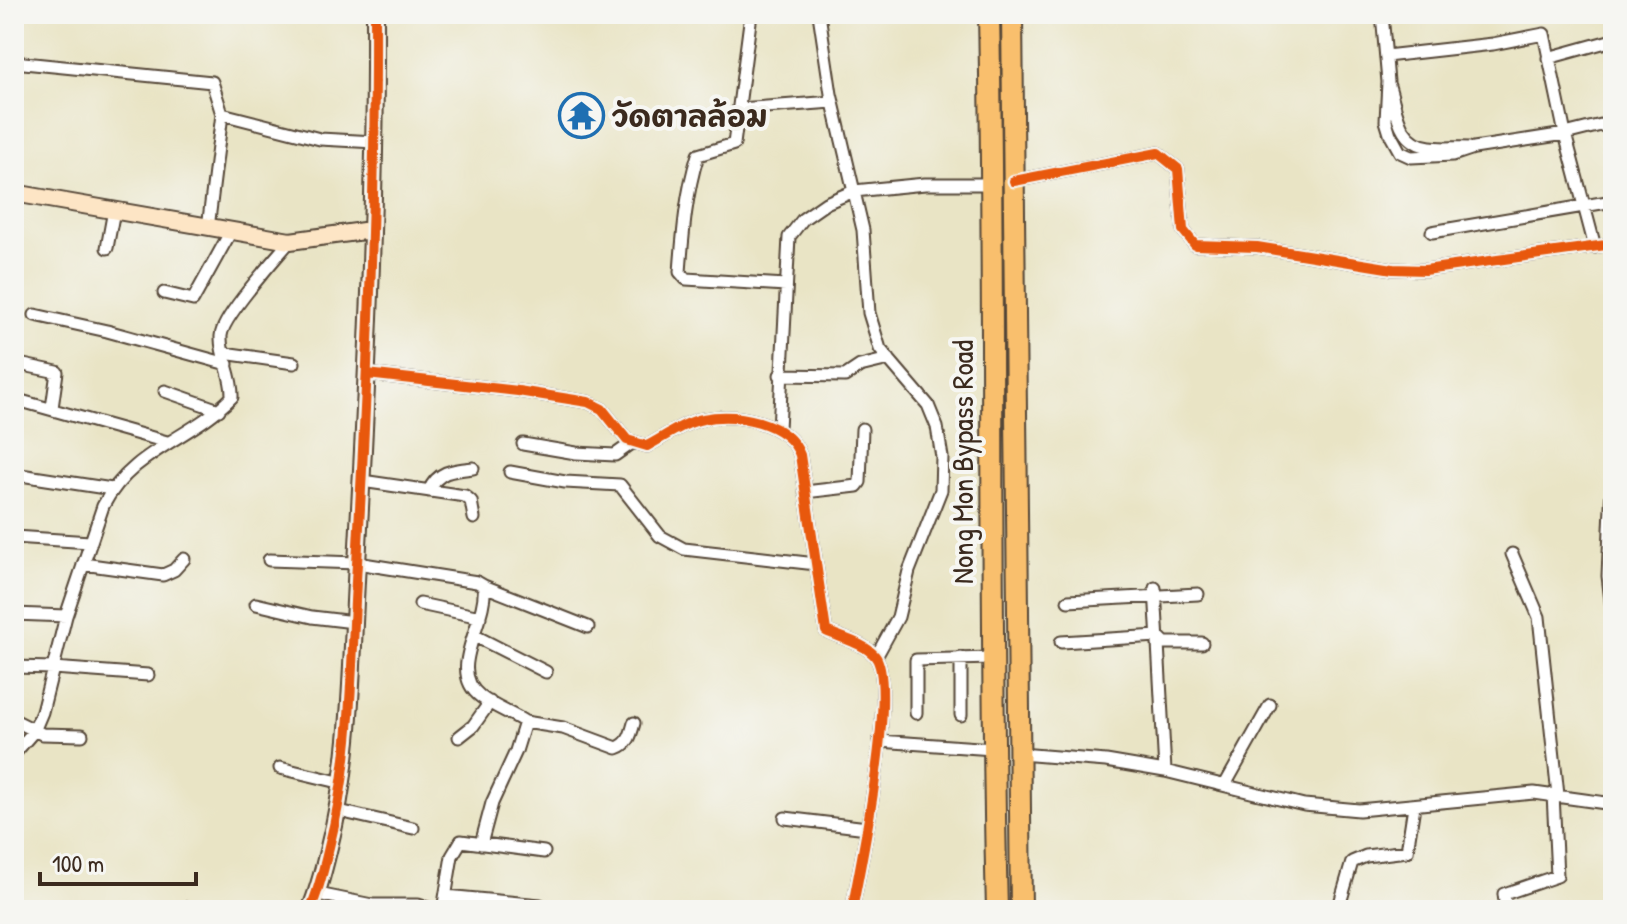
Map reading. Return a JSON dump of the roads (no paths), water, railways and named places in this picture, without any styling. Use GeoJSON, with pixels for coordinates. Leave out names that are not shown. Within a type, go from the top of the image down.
{"type":"FeatureCollection","features":[{"type":"Feature","properties":{"kind":"highway","name":"Nong Mon Bypass Road"},"geometry":{"type":"LineString","coordinates":[[989,14],[992,658],[997,910]]}},
{"type":"Feature","properties":{"kind":"highway","name":"Nong Mon Bypass Road"},"geometry":{"type":"LineString","coordinates":[[1012,14],[1021,910]]}},
{"type":"Feature","properties":{"kind":"highway"},"geometry":{"type":"LineString","coordinates":[[992,524],[1018,523]]}},
{"type":"Feature","properties":{"kind":"street"},"geometry":{"type":"LineString","coordinates":[[310,910],[318,894],[339,811],[350,716],[367,374],[375,142],[375,14]]}},
{"type":"Feature","properties":{"kind":"street"},"geometry":{"type":"LineString","coordinates":[[751,14],[734,144],[698,155],[684,225],[680,272],[686,279],[786,285]]}},
{"type":"Feature","properties":{"kind":"street"},"geometry":{"type":"LineString","coordinates":[[819,14],[833,102],[863,230],[869,313],[880,349],[928,405],[937,427],[942,457],[941,490],[909,571],[898,617],[876,657]]}},
{"type":"Feature","properties":{"kind":"street"},"geometry":{"type":"LineString","coordinates":[[1382,14],[1388,82],[1386,121],[1400,152],[1411,157],[1453,155],[1474,148],[1565,134],[1613,122]]}},
{"type":"Feature","properties":{"kind":"street"},"geometry":{"type":"LineString","coordinates":[[1386,56],[1493,44],[1544,34],[1565,134],[1595,247]]}},
{"type":"Feature","properties":{"kind":"street"},"geometry":{"type":"LineString","coordinates":[[1548,58],[1613,40]]}},
{"type":"Feature","properties":{"kind":"street"},"geometry":{"type":"LineString","coordinates":[[14,62],[212,82],[222,114],[208,228]]}},
{"type":"Feature","properties":{"kind":"street"},"geometry":{"type":"LineString","coordinates":[[739,109],[833,102]]}},
{"type":"Feature","properties":{"kind":"street"},"geometry":{"type":"LineString","coordinates":[[222,114],[320,139],[344,143],[375,142]]}},
{"type":"Feature","properties":{"kind":"street"},"geometry":{"type":"LineString","coordinates":[[1014,181],[1158,153],[1178,169],[1183,230],[1195,245],[1257,247],[1393,269],[1425,270],[1613,244]]}},
{"type":"Feature","properties":{"kind":"street"},"geometry":{"type":"LineString","coordinates":[[779,429],[789,237],[803,219],[826,203],[854,191],[925,184],[992,184]]}},
{"type":"Feature","properties":{"kind":"street"},"geometry":{"type":"LineString","coordinates":[[14,193],[290,241],[371,230]]}},
{"type":"Feature","properties":{"kind":"street"},"geometry":{"type":"LineString","coordinates":[[1432,232],[1613,201]]}},
{"type":"Feature","properties":{"kind":"street"},"geometry":{"type":"LineString","coordinates":[[107,248],[114,210]]}},
{"type":"Feature","properties":{"kind":"street"},"geometry":{"type":"LineString","coordinates":[[164,293],[193,300],[230,233]]}},
{"type":"Feature","properties":{"kind":"street"},"geometry":{"type":"LineString","coordinates":[[14,754],[34,731],[42,712],[66,616],[90,542],[112,489],[133,466],[219,410],[232,397],[233,384],[221,334],[224,324],[290,241]]}},
{"type":"Feature","properties":{"kind":"street"},"geometry":{"type":"LineString","coordinates":[[35,315],[225,358],[294,363]]}},
{"type":"Feature","properties":{"kind":"street"},"geometry":{"type":"LineString","coordinates":[[780,375],[845,376],[860,366],[889,359]]}},
{"type":"Feature","properties":{"kind":"street"},"geometry":{"type":"LineString","coordinates":[[14,363],[57,372],[52,408]]}},
{"type":"Feature","properties":{"kind":"street"},"geometry":{"type":"LineString","coordinates":[[367,374],[588,402],[602,409],[632,443],[647,446],[702,419],[738,418],[779,429],[795,442],[800,455],[826,631],[864,648],[876,657],[881,669],[873,801],[852,910]]}},
{"type":"Feature","properties":{"kind":"street"},"geometry":{"type":"LineString","coordinates":[[165,391],[219,410]]}},
{"type":"Feature","properties":{"kind":"street"},"geometry":{"type":"LineString","coordinates":[[14,399],[167,442]]}},
{"type":"Feature","properties":{"kind":"street"},"geometry":{"type":"LineString","coordinates":[[805,492],[857,486],[860,482],[862,429]]}},
{"type":"Feature","properties":{"kind":"street"},"geometry":{"type":"LineString","coordinates":[[523,444],[576,453],[615,455],[632,443]]}},
{"type":"Feature","properties":{"kind":"street"},"geometry":{"type":"LineString","coordinates":[[1613,461],[1608,576],[1613,617]]}},
{"type":"Feature","properties":{"kind":"street"},"geometry":{"type":"LineString","coordinates":[[429,491],[433,480],[448,471],[473,468]]}},
{"type":"Feature","properties":{"kind":"street"},"geometry":{"type":"LineString","coordinates":[[510,472],[565,482],[620,485],[660,536],[684,549],[816,564]]}},
{"type":"Feature","properties":{"kind":"street"},"geometry":{"type":"LineString","coordinates":[[14,474],[112,489]]}},
{"type":"Feature","properties":{"kind":"street"},"geometry":{"type":"LineString","coordinates":[[362,481],[465,496],[471,501],[474,518]]}},
{"type":"Feature","properties":{"kind":"street"},"geometry":{"type":"LineString","coordinates":[[14,537],[90,542]]}},
{"type":"Feature","properties":{"kind":"street"},"geometry":{"type":"LineString","coordinates":[[1506,910],[1504,894],[1557,876],[1555,794],[1539,617],[1512,554]]}},
{"type":"Feature","properties":{"kind":"street"},"geometry":{"type":"LineString","coordinates":[[83,564],[163,575],[174,570],[184,559]]}},
{"type":"Feature","properties":{"kind":"street"},"geometry":{"type":"LineString","coordinates":[[269,560],[357,563],[477,582],[588,627]]}},
{"type":"Feature","properties":{"kind":"street"},"geometry":{"type":"LineString","coordinates":[[484,586],[480,617],[465,668],[468,683],[480,697],[525,722],[563,728],[617,748],[625,745],[631,737],[634,723]]}},
{"type":"Feature","properties":{"kind":"street"},"geometry":{"type":"LineString","coordinates":[[1156,592],[1165,771]]}},
{"type":"Feature","properties":{"kind":"street"},"geometry":{"type":"LineString","coordinates":[[1068,601],[1156,592],[1198,594]]}},
{"type":"Feature","properties":{"kind":"street"},"geometry":{"type":"LineString","coordinates":[[256,604],[312,617],[354,622]]}},
{"type":"Feature","properties":{"kind":"street"},"geometry":{"type":"LineString","coordinates":[[420,604],[480,617]]}},
{"type":"Feature","properties":{"kind":"street"},"geometry":{"type":"LineString","coordinates":[[14,614],[66,616]]}},
{"type":"Feature","properties":{"kind":"street"},"geometry":{"type":"LineString","coordinates":[[475,636],[546,672]]}},
{"type":"Feature","properties":{"kind":"street"},"geometry":{"type":"LineString","coordinates":[[1061,642],[1158,636],[1165,643],[1202,643]]}},
{"type":"Feature","properties":{"kind":"street"},"geometry":{"type":"LineString","coordinates":[[961,658],[961,715]]}},
{"type":"Feature","properties":{"kind":"street"},"geometry":{"type":"LineString","coordinates":[[916,713],[916,660],[992,658]]}},
{"type":"Feature","properties":{"kind":"street"},"geometry":{"type":"LineString","coordinates":[[14,667],[148,675]]}},
{"type":"Feature","properties":{"kind":"street"},"geometry":{"type":"LineString","coordinates":[[459,737],[473,726],[490,702]]}},
{"type":"Feature","properties":{"kind":"street"},"geometry":{"type":"LineString","coordinates":[[1225,785],[1270,705]]}},
{"type":"Feature","properties":{"kind":"street"},"geometry":{"type":"LineString","coordinates":[[14,720],[42,734],[82,735]]}},
{"type":"Feature","properties":{"kind":"street"},"geometry":{"type":"LineString","coordinates":[[481,844],[492,803],[516,751],[525,722]]}},
{"type":"Feature","properties":{"kind":"street"},"geometry":{"type":"LineString","coordinates":[[879,741],[993,749]]}},
{"type":"Feature","properties":{"kind":"street"},"geometry":{"type":"LineString","coordinates":[[1020,754],[1106,761],[1165,771],[1304,805],[1359,810],[1534,793],[1613,804]]}},
{"type":"Feature","properties":{"kind":"street"},"geometry":{"type":"LineString","coordinates":[[280,768],[343,783]]}},
{"type":"Feature","properties":{"kind":"street"},"geometry":{"type":"LineString","coordinates":[[1338,910],[1352,862],[1366,856],[1407,851],[1414,806]]}},
{"type":"Feature","properties":{"kind":"street"},"geometry":{"type":"LineString","coordinates":[[339,811],[413,828]]}},
{"type":"Feature","properties":{"kind":"street"},"geometry":{"type":"LineString","coordinates":[[785,818],[867,828]]}},
{"type":"Feature","properties":{"kind":"street"},"geometry":{"type":"LineString","coordinates":[[443,910],[452,856],[461,841],[544,852]]}},
{"type":"Feature","properties":{"kind":"street"},"geometry":{"type":"LineString","coordinates":[[318,894],[372,905],[418,905],[434,910]]}},
{"type":"Feature","properties":{"kind":"street"},"geometry":{"type":"LineString","coordinates":[[446,896],[540,905]]}},
{"type":"Feature","properties":{"kind":"place","name":"วัดตาลล้อม"},"geometry":{"type":"Point","coordinates":[581,116]}}]}
